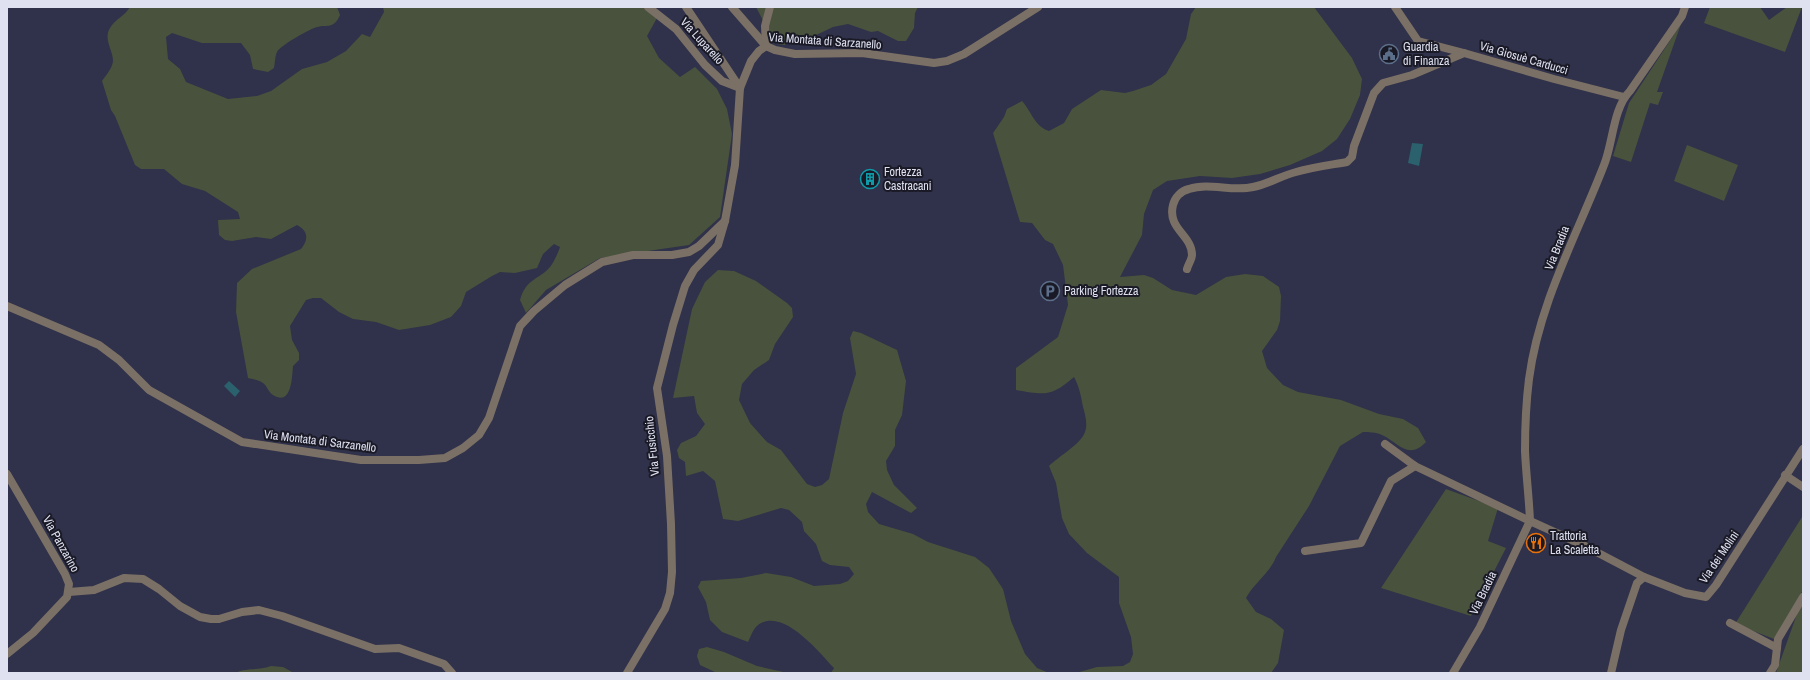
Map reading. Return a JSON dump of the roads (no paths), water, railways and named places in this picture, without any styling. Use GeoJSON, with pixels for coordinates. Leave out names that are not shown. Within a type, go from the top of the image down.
{"type":"FeatureCollection","features":[{"type":"Feature","properties":{"kind":"street","name":"Via Luparello"},"geometry":{"type":"LineString","coordinates":[[648,7],[676,29],[705,65],[722,81],[740,88]]}},
{"type":"Feature","properties":{"kind":"street"},"geometry":{"type":"LineString","coordinates":[[686,7],[740,88]]}},
{"type":"Feature","properties":{"kind":"street"},"geometry":{"type":"LineString","coordinates":[[732,7],[766,46]]}},
{"type":"Feature","properties":{"kind":"street"},"geometry":{"type":"LineString","coordinates":[[766,46],[765,26],[770,7]]}},
{"type":"Feature","properties":{"kind":"street","name":"Via Montata di Sarzanello"},"geometry":{"type":"LineString","coordinates":[[7,306],[99,345],[119,360],[149,390],[242,442],[253,445],[361,460],[419,460],[445,458],[463,448],[479,435],[489,418],[520,326],[534,311],[566,285],[602,262],[634,255],[672,255],[689,252],[699,246],[725,221],[735,165],[740,88],[751,61],[759,51],[766,46],[775,50],[795,54],[838,52],[927,62],[948,61],[964,54],[1038,7]]}},
{"type":"Feature","properties":{"kind":"street"},"geometry":{"type":"LineString","coordinates":[[1395,7],[1418,41],[1464,53]]}},
{"type":"Feature","properties":{"kind":"street","name":"Via Bradia"},"geometry":{"type":"LineString","coordinates":[[1453,673],[1480,627],[1530,521],[1525,426],[1530,377],[1544,314],[1565,258],[1605,163],[1624,97],[1682,16],[1685,7]]}},
{"type":"Feature","properties":{"kind":"street","name":"Via Giosuè Carducci"},"geometry":{"type":"LineString","coordinates":[[1187,269],[1192,255],[1188,244],[1174,224],[1171,216],[1173,204],[1178,195],[1188,189],[1199,187],[1230,189],[1252,187],[1296,172],[1347,162],[1352,157],[1354,146],[1374,93],[1383,83],[1412,75],[1464,53],[1554,79],[1624,97]]}},
{"type":"Feature","properties":{"kind":"street","name":"Via Fusicchio"},"geometry":{"type":"LineString","coordinates":[[627,673],[665,609],[670,593],[672,572],[671,524],[667,456],[658,388],[673,325],[685,286],[694,270],[718,245],[725,221]]}},
{"type":"Feature","properties":{"kind":"street"},"geometry":{"type":"LineString","coordinates":[[1384,444],[1415,466],[1585,546],[1644,577],[1638,582],[1621,630],[1610,673]]}},
{"type":"Feature","properties":{"kind":"street","name":"Via dei Molini"},"geometry":{"type":"LineString","coordinates":[[1644,577],[1685,593],[1706,597],[1720,578],[1803,449]]}},
{"type":"Feature","properties":{"kind":"street"},"geometry":{"type":"LineString","coordinates":[[1305,551],[1361,543],[1391,481],[1415,466]]}},
{"type":"Feature","properties":{"kind":"street","name":"Via Panzarino"},"geometry":{"type":"LineString","coordinates":[[7,474],[65,574],[69,584],[69,592],[67,597],[33,633],[7,654]]}},
{"type":"Feature","properties":{"kind":"street"},"geometry":{"type":"LineString","coordinates":[[1785,475],[1803,487]]}},
{"type":"Feature","properties":{"kind":"street"},"geometry":{"type":"LineString","coordinates":[[69,592],[94,590],[124,578],[143,579],[159,589],[180,606],[200,617],[219,619],[242,612],[259,610],[282,616],[375,649],[399,648],[444,664],[452,673]]}},
{"type":"Feature","properties":{"kind":"street"},"geometry":{"type":"LineString","coordinates":[[1770,673],[1775,665],[1778,639],[1803,597]]}},
{"type":"Feature","properties":{"kind":"street"},"geometry":{"type":"LineString","coordinates":[[1730,623],[1777,648]]}},
{"type":"Feature","properties":{"kind":"place","name":"Guardia di Finanza"},"geometry":{"type":"Point","coordinates":[1389,54]}},
{"type":"Feature","properties":{"kind":"place","name":"Fortezza Castracani"},"geometry":{"type":"Point","coordinates":[870,179]}},
{"type":"Feature","properties":{"kind":"place","name":"Parking Fortezza"},"geometry":{"type":"Point","coordinates":[1050,291]}},
{"type":"Feature","properties":{"kind":"place","name":"Trattoria La Scaletta"},"geometry":{"type":"Point","coordinates":[1536,543]}}]}
